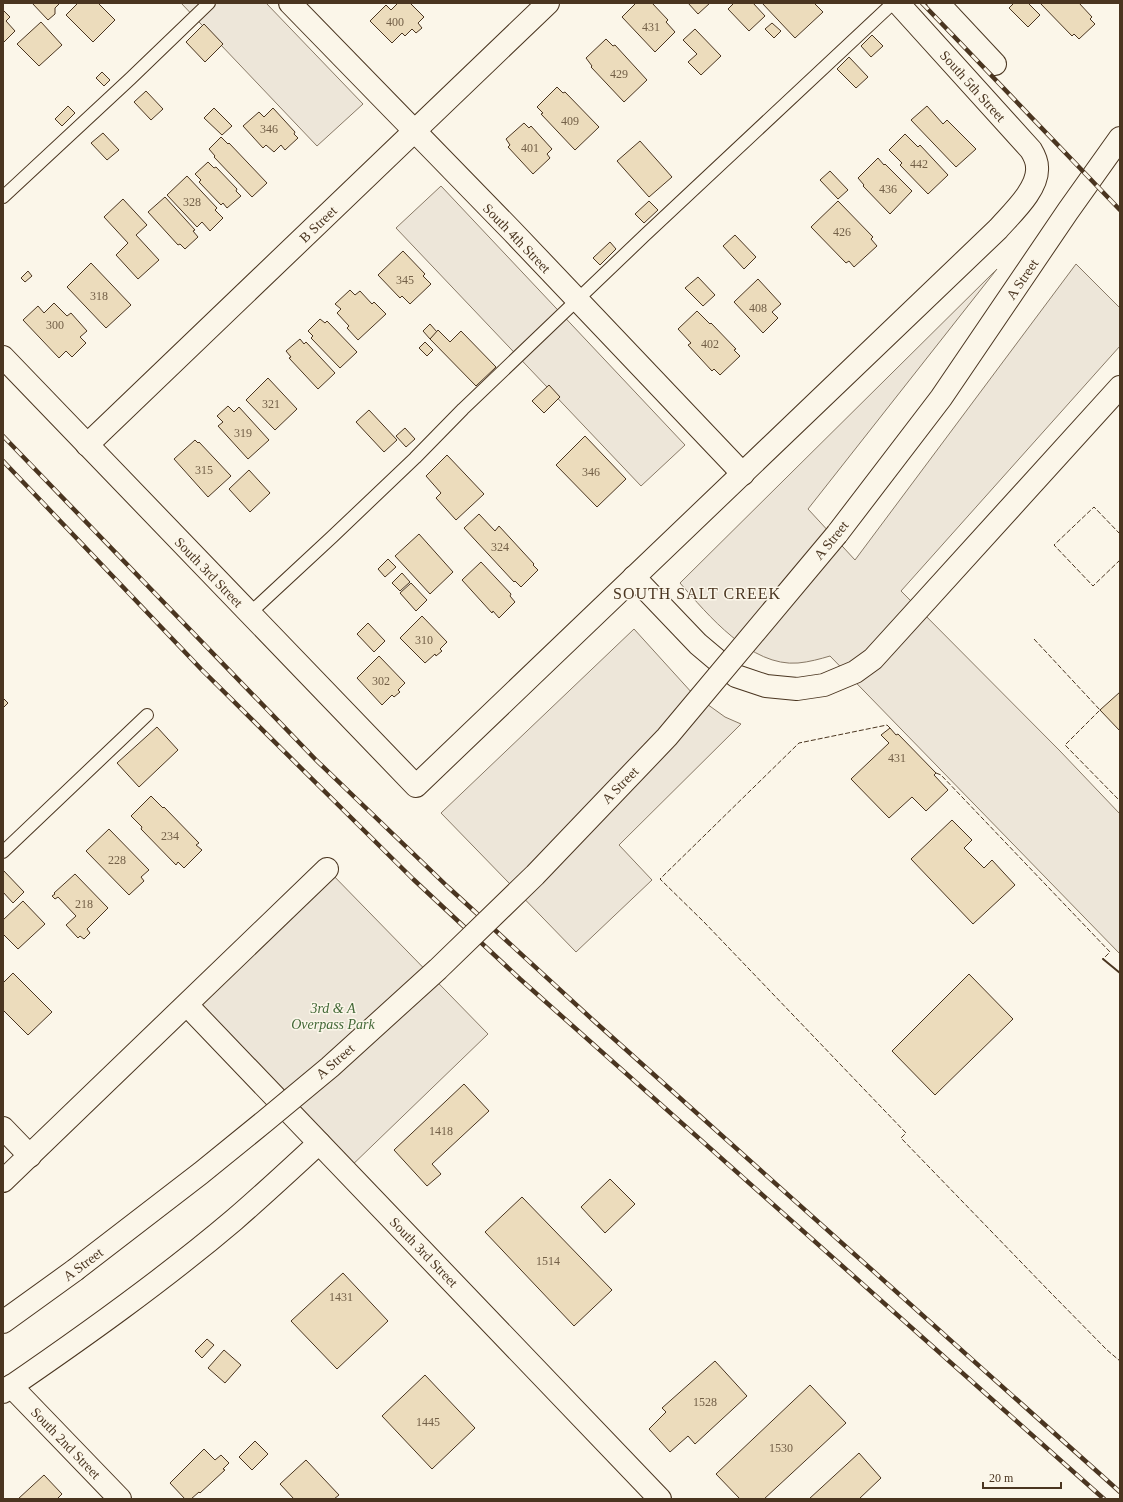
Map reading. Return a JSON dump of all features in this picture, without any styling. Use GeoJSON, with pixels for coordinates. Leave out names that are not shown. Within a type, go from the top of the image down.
{"type":"FeatureCollection","features":[{"type":"Feature","properties":{"kind":"street","name":"South 4th Street"},"geometry":{"type":"LineString","coordinates":[[290,3],[512,231],[743,474]]}},
{"type":"Feature","properties":{"kind":"street","name":"B Street"},"geometry":{"type":"LineString","coordinates":[[87,445],[548,3]]}},
{"type":"Feature","properties":{"kind":"street","name":"South 5th Street"},"geometry":{"type":"LineString","coordinates":[[743,474],[998,229],[1028,194],[1037,175],[1037,166],[1031,150],[898,3]]}},
{"type":"Feature","properties":{"kind":"street"},"geometry":{"type":"LineString","coordinates":[[938,3],[996,64]]}},
{"type":"Feature","properties":{"kind":"street","name":"A Street"},"geometry":{"type":"LineString","coordinates":[[3,1322],[75,1270],[201,1173],[330,1067],[438,969],[535,875],[667,737],[837,534],[941,398],[1068,211],[1120,138]]}},
{"type":"Feature","properties":{"kind":"street","name":"South 3rd Street"},"geometry":{"type":"LineString","coordinates":[[3,357],[416,786],[634,577]]}},
{"type":"Feature","properties":{"kind":"street"},"geometry":{"type":"LineString","coordinates":[[743,474],[634,577],[698,644],[736,676],[766,686],[796,689],[824,685],[855,672],[873,659],[1120,387]]}},
{"type":"Feature","properties":{"kind":"street"},"geometry":{"type":"LineString","coordinates":[[3,1181],[327,870]]}},
{"type":"Feature","properties":{"kind":"street","name":"South 3rd Street"},"geometry":{"type":"LineString","coordinates":[[187,1005],[660,1499]]}},
{"type":"Feature","properties":{"kind":"street"},"geometry":{"type":"LineString","coordinates":[[3,1128],[30,1156]]}},
{"type":"Feature","properties":{"kind":"street"},"geometry":{"type":"LineString","coordinates":[[7,1389],[114,1313],[190,1255],[233,1221],[319,1143]]}},
{"type":"Feature","properties":{"kind":"street","name":"South 2nd Street"},"geometry":{"type":"LineString","coordinates":[[7,1389],[120,1499]]}},
{"type":"Feature","properties":{"kind":"lane"},"geometry":{"type":"LineString","coordinates":[[3,197],[209,3]]}},
{"type":"Feature","properties":{"kind":"lane"},"geometry":{"type":"LineString","coordinates":[[249,614],[415,458],[463,409],[577,300],[893,3]]}},
{"type":"Feature","properties":{"kind":"lane"},"geometry":{"type":"LineString","coordinates":[[3,852],[148,715]]}},
{"type":"Feature","properties":{"kind":"green space"},"geometry":{"type":"Polygon","coordinates":[[[181,3],[266,3],[363,104],[317,146],[181,3]]]}},
{"type":"Feature","properties":{"kind":"green space"},"geometry":{"type":"Polygon","coordinates":[[[441,186],[685,445],[641,486],[396,228],[441,186]]]}},
{"type":"Feature","properties":{"kind":"green space"},"geometry":{"type":"Polygon","coordinates":[[[1076,264],[1120,308],[1120,346],[901,591],[1060,751],[1120,814],[1120,954],[830,656],[798,663],[781,662],[764,657],[747,648],[717,623],[680,583],[997,269],[808,509],[855,560],[1076,264]]]}},
{"type":"Feature","properties":{"kind":"green space"},"geometry":{"type":"Polygon","coordinates":[[[634,629],[693,694],[725,717],[741,724],[619,845],[652,880],[576,952],[441,813],[634,629]]]}},
{"type":"Feature","properties":{"kind":"green space","name":"3rd & A Overpass Park"},"geometry":{"type":"Polygon","coordinates":[[[327,869],[488,1034],[346,1171],[187,1005],[327,869]]]}},
{"type":"Feature","properties":{"kind":"building"},"geometry":{"type":"Polygon","coordinates":[[[32,3],[60,3],[55,8],[55,14],[48,20],[32,3]]]}},
{"type":"Feature","properties":{"kind":"building"},"geometry":{"type":"Polygon","coordinates":[[[78,3],[98,3],[115,20],[93,42],[66,15],[78,3]]]}},
{"type":"Feature","properties":{"kind":"building"},"geometry":{"type":"Polygon","coordinates":[[[398,3],[410,3],[424,17],[418,23],[422,28],[416,33],[412,29],[405,36],[402,33],[392,43],[370,21],[386,5],[391,10],[398,3]]]}},
{"type":"Feature","properties":{"kind":"building"},"geometry":{"type":"Polygon","coordinates":[[[636,3],[652,3],[668,20],[666,22],[675,32],[655,52],[622,17],[636,3]]]}},
{"type":"Feature","properties":{"kind":"building"},"geometry":{"type":"Polygon","coordinates":[[[688,3],[710,3],[698,14],[688,3]]]}},
{"type":"Feature","properties":{"kind":"building"},"geometry":{"type":"Polygon","coordinates":[[[734,3],[753,3],[765,16],[749,31],[728,9],[734,3]]]}},
{"type":"Feature","properties":{"kind":"building"},"geometry":{"type":"Polygon","coordinates":[[[762,3],[814,3],[823,12],[795,38],[762,3]]]}},
{"type":"Feature","properties":{"kind":"building"},"geometry":{"type":"Polygon","coordinates":[[[1014,3],[1028,3],[1040,15],[1028,27],[1009,8],[1014,3]]]}},
{"type":"Feature","properties":{"kind":"building"},"geometry":{"type":"Polygon","coordinates":[[[1040,3],[1079,3],[1092,17],[1090,19],[1095,24],[1079,39],[1074,34],[1072,36],[1040,3]]]}},
{"type":"Feature","properties":{"kind":"building"},"geometry":{"type":"Polygon","coordinates":[[[3,10],[10,17],[6,21],[15,31],[3,43],[3,10]]]}},
{"type":"Feature","properties":{"kind":"building"},"geometry":{"type":"Polygon","coordinates":[[[41,22],[62,45],[39,66],[17,44],[41,22]]]}},
{"type":"Feature","properties":{"kind":"building"},"geometry":{"type":"Polygon","coordinates":[[[772,23],[781,31],[774,38],[765,29],[772,23]]]}},
{"type":"Feature","properties":{"kind":"building"},"geometry":{"type":"Polygon","coordinates":[[[204,24],[223,44],[205,62],[186,42],[204,24]]]}},
{"type":"Feature","properties":{"kind":"building"},"geometry":{"type":"Polygon","coordinates":[[[695,29],[721,56],[701,75],[688,62],[697,54],[683,40],[695,29]]]}},
{"type":"Feature","properties":{"kind":"building"},"geometry":{"type":"Polygon","coordinates":[[[872,35],[883,46],[871,57],[861,46],[872,35]]]}},
{"type":"Feature","properties":{"kind":"building"},"geometry":{"type":"Polygon","coordinates":[[[606,39],[613,46],[615,45],[647,80],[624,102],[591,67],[592,66],[586,58],[606,39]]]}},
{"type":"Feature","properties":{"kind":"building"},"geometry":{"type":"Polygon","coordinates":[[[849,57],[868,77],[856,88],[837,69],[849,57]]]}},
{"type":"Feature","properties":{"kind":"building"},"geometry":{"type":"Polygon","coordinates":[[[102,72],[110,80],[104,86],[96,78],[102,72]]]}},
{"type":"Feature","properties":{"kind":"building"},"geometry":{"type":"Polygon","coordinates":[[[557,87],[563,93],[565,92],[599,127],[575,150],[541,114],[543,113],[537,107],[557,87]]]}},
{"type":"Feature","properties":{"kind":"building"},"geometry":{"type":"Polygon","coordinates":[[[146,91],[163,109],[151,120],[134,102],[146,91]]]}},
{"type":"Feature","properties":{"kind":"building"},"geometry":{"type":"Polygon","coordinates":[[[68,106],[75,113],[62,126],[55,119],[68,106]]]}},
{"type":"Feature","properties":{"kind":"building"},"geometry":{"type":"Polygon","coordinates":[[[927,106],[943,124],[947,120],[976,149],[956,167],[911,120],[927,106]]]}},
{"type":"Feature","properties":{"kind":"building"},"geometry":{"type":"Polygon","coordinates":[[[214,108],[232,126],[222,135],[204,118],[214,108]]]}},
{"type":"Feature","properties":{"kind":"building"},"geometry":{"type":"Polygon","coordinates":[[[273,108],[295,132],[294,134],[298,138],[285,150],[281,145],[274,152],[266,145],[263,148],[243,126],[259,112],[264,117],[273,108]]]}},
{"type":"Feature","properties":{"kind":"building"},"geometry":{"type":"Polygon","coordinates":[[[524,123],[529,128],[531,126],[552,149],[547,154],[550,158],[533,174],[508,147],[510,145],[506,139],[524,123]]]}},
{"type":"Feature","properties":{"kind":"building"},"geometry":{"type":"Polygon","coordinates":[[[103,133],[119,150],[107,160],[91,143],[103,133]]]}},
{"type":"Feature","properties":{"kind":"building"},"geometry":{"type":"Polygon","coordinates":[[[905,134],[918,147],[920,145],[948,175],[928,194],[900,165],[902,163],[889,150],[905,134]]]}},
{"type":"Feature","properties":{"kind":"building"},"geometry":{"type":"Polygon","coordinates":[[[221,137],[228,144],[229,143],[267,183],[252,197],[214,157],[215,156],[209,149],[221,137]]]}},
{"type":"Feature","properties":{"kind":"building"},"geometry":{"type":"Polygon","coordinates":[[[640,141],[672,177],[649,197],[617,161],[640,141]]]}},
{"type":"Feature","properties":{"kind":"building"},"geometry":{"type":"Polygon","coordinates":[[[878,158],[912,191],[890,214],[863,186],[864,185],[858,178],[878,158]]]}},
{"type":"Feature","properties":{"kind":"building"},"geometry":{"type":"Polygon","coordinates":[[[208,162],[214,168],[216,167],[237,189],[236,191],[241,196],[227,208],[223,203],[221,205],[199,182],[201,180],[195,174],[208,162]]]}},
{"type":"Feature","properties":{"kind":"building"},"geometry":{"type":"Polygon","coordinates":[[[830,171],[848,190],[838,199],[820,180],[830,171]]]}},
{"type":"Feature","properties":{"kind":"building"},"geometry":{"type":"Polygon","coordinates":[[[187,176],[217,208],[215,210],[223,218],[210,231],[202,222],[197,227],[167,195],[187,176]]]}},
{"type":"Feature","properties":{"kind":"building"},"geometry":{"type":"Polygon","coordinates":[[[165,197],[195,230],[193,231],[198,237],[185,249],[180,244],[178,245],[148,212],[165,197]]]}},
{"type":"Feature","properties":{"kind":"building"},"geometry":{"type":"Polygon","coordinates":[[[123,199],[147,225],[136,235],[159,260],[138,279],[116,255],[128,243],[104,217],[123,199]]]}},
{"type":"Feature","properties":{"kind":"building"},"geometry":{"type":"Polygon","coordinates":[[[649,201],[658,210],[644,223],[635,214],[649,201]]]}},
{"type":"Feature","properties":{"kind":"building"},"geometry":{"type":"Polygon","coordinates":[[[838,201],[873,237],[871,239],[877,246],[854,267],[849,261],[846,263],[811,227],[838,201]]]}},
{"type":"Feature","properties":{"kind":"building"},"geometry":{"type":"Polygon","coordinates":[[[735,235],[756,257],[744,269],[723,246],[735,235]]]}},
{"type":"Feature","properties":{"kind":"building"},"geometry":{"type":"Polygon","coordinates":[[[610,242],[616,249],[600,265],[593,258],[610,242]]]}},
{"type":"Feature","properties":{"kind":"building"},"geometry":{"type":"Polygon","coordinates":[[[403,251],[425,274],[423,276],[431,284],[410,304],[402,296],[400,298],[378,275],[403,251]]]}},
{"type":"Feature","properties":{"kind":"building"},"geometry":{"type":"Polygon","coordinates":[[[91,263],[131,305],[106,328],[67,287],[91,263]]]}},
{"type":"Feature","properties":{"kind":"building"},"geometry":{"type":"Polygon","coordinates":[[[28,271],[32,276],[25,282],[21,278],[28,271]]]}},
{"type":"Feature","properties":{"kind":"building"},"geometry":{"type":"Polygon","coordinates":[[[698,277],[715,295],[703,306],[685,288],[698,277]]]}},
{"type":"Feature","properties":{"kind":"building"},"geometry":{"type":"Polygon","coordinates":[[[758,279],[781,304],[772,312],[778,318],[763,333],[734,302],[758,279]]]}},
{"type":"Feature","properties":{"kind":"building"},"geometry":{"type":"Polygon","coordinates":[[[350,290],[355,295],[360,291],[372,304],[374,302],[386,314],[358,340],[347,328],[349,326],[337,313],[341,309],[335,304],[350,290]]]}},
{"type":"Feature","properties":{"kind":"building"},"geometry":{"type":"Polygon","coordinates":[[[54,303],[67,316],[71,313],[87,331],[80,337],[86,343],[72,357],[66,351],[59,358],[23,320],[38,306],[44,313],[54,303]]]}},
{"type":"Feature","properties":{"kind":"building"},"geometry":{"type":"Polygon","coordinates":[[[697,311],[736,349],[734,350],[740,356],[720,375],[714,369],[712,371],[688,345],[691,343],[678,329],[697,311]]]}},
{"type":"Feature","properties":{"kind":"building"},"geometry":{"type":"Polygon","coordinates":[[[320,319],[325,323],[327,321],[357,352],[340,368],[311,338],[313,336],[308,331],[320,319]]]}},
{"type":"Feature","properties":{"kind":"building"},"geometry":{"type":"Polygon","coordinates":[[[430,324],[437,332],[430,339],[423,331],[430,324]]]}},
{"type":"Feature","properties":{"kind":"building"},"geometry":{"type":"Polygon","coordinates":[[[438,330],[450,342],[461,331],[496,367],[476,386],[430,339],[438,330]]]}},
{"type":"Feature","properties":{"kind":"building"},"geometry":{"type":"Polygon","coordinates":[[[300,339],[304,344],[306,342],[335,373],[318,389],[289,358],[291,357],[286,351],[300,339]]]}},
{"type":"Feature","properties":{"kind":"building"},"geometry":{"type":"Polygon","coordinates":[[[425,342],[433,350],[427,356],[419,348],[425,342]]]}},
{"type":"Feature","properties":{"kind":"building"},"geometry":{"type":"Polygon","coordinates":[[[268,378],[297,409],[275,430],[246,400],[268,378]]]}},
{"type":"Feature","properties":{"kind":"building"},"geometry":{"type":"Polygon","coordinates":[[[549,385],[560,397],[544,413],[532,401],[549,385]]]}},
{"type":"Feature","properties":{"kind":"building"},"geometry":{"type":"Polygon","coordinates":[[[228,406],[234,412],[239,407],[269,440],[248,459],[218,426],[223,422],[217,416],[228,406]]]}},
{"type":"Feature","properties":{"kind":"building"},"geometry":{"type":"Polygon","coordinates":[[[369,410],[397,440],[384,452],[356,422],[369,410]]]}},
{"type":"Feature","properties":{"kind":"building"},"geometry":{"type":"Polygon","coordinates":[[[405,428],[415,439],[406,447],[396,436],[405,428]]]}},
{"type":"Feature","properties":{"kind":"building"},"geometry":{"type":"Polygon","coordinates":[[[585,436],[626,479],[597,507],[556,465],[585,436]]]}},
{"type":"Feature","properties":{"kind":"building"},"geometry":{"type":"Polygon","coordinates":[[[195,440],[198,443],[199,442],[231,476],[208,497],[174,459],[195,440]]]}},
{"type":"Feature","properties":{"kind":"building"},"geometry":{"type":"Polygon","coordinates":[[[447,455],[484,494],[456,520],[436,498],[441,493],[426,476],[447,455]]]}},
{"type":"Feature","properties":{"kind":"building"},"geometry":{"type":"Polygon","coordinates":[[[249,470],[270,493],[250,512],[229,489],[249,470]]]}},
{"type":"Feature","properties":{"kind":"building"},"geometry":{"type":"Polygon","coordinates":[[[479,514],[495,531],[499,526],[538,570],[521,587],[515,581],[514,582],[464,528],[479,514]]]}},
{"type":"Feature","properties":{"kind":"building"},"geometry":{"type":"Polygon","coordinates":[[[419,534],[453,572],[430,594],[395,556],[419,534]]]}},
{"type":"Feature","properties":{"kind":"building"},"geometry":{"type":"Polygon","coordinates":[[[388,559],[396,567],[385,577],[378,569],[388,559]]]}},
{"type":"Feature","properties":{"kind":"building"},"geometry":{"type":"Polygon","coordinates":[[[481,562],[511,594],[510,596],[515,602],[499,618],[493,611],[492,613],[462,580],[481,562]]]}},
{"type":"Feature","properties":{"kind":"building"},"geometry":{"type":"Polygon","coordinates":[[[402,573],[410,582],[400,591],[392,583],[402,573]]]}},
{"type":"Feature","properties":{"kind":"building"},"geometry":{"type":"Polygon","coordinates":[[[411,583],[427,600],[416,611],[400,593],[411,583]]]}},
{"type":"Feature","properties":{"kind":"building"},"geometry":{"type":"Polygon","coordinates":[[[422,616],[447,642],[440,649],[442,651],[436,656],[435,654],[425,663],[400,638],[422,616]]]}},
{"type":"Feature","properties":{"kind":"building"},"geometry":{"type":"Polygon","coordinates":[[[368,623],[385,641],[374,652],[357,634],[368,623]]]}},
{"type":"Feature","properties":{"kind":"building"},"geometry":{"type":"Polygon","coordinates":[[[379,656],[405,683],[398,690],[400,692],[394,697],[392,695],[382,705],[357,678],[379,656]]]}},
{"type":"Feature","properties":{"kind":"building"},"geometry":{"type":"Polygon","coordinates":[[[1120,692],[1120,731],[1100,710],[1120,692]]]}},
{"type":"Feature","properties":{"kind":"building"},"geometry":{"type":"Polygon","coordinates":[[[3,698],[8,703],[3,708],[3,698]]]}},
{"type":"Feature","properties":{"kind":"building"},"geometry":{"type":"Polygon","coordinates":[[[157,727],[178,750],[139,787],[117,763],[157,727]]]}},
{"type":"Feature","properties":{"kind":"building"},"geometry":{"type":"Polygon","coordinates":[[[890,728],[896,735],[898,734],[936,773],[934,775],[948,790],[926,811],[912,797],[889,818],[851,779],[889,743],[881,735],[890,728]]]}},
{"type":"Feature","properties":{"kind":"building"},"geometry":{"type":"Polygon","coordinates":[[[151,796],[163,808],[164,807],[199,843],[196,845],[202,850],[184,868],[178,862],[176,865],[141,829],[142,827],[131,816],[151,796]]]}},
{"type":"Feature","properties":{"kind":"building"},"geometry":{"type":"Polygon","coordinates":[[[952,820],[972,840],[964,848],[984,868],[992,860],[1015,885],[973,924],[911,859],[952,820]]]}},
{"type":"Feature","properties":{"kind":"building"},"geometry":{"type":"Polygon","coordinates":[[[109,829],[149,870],[141,877],[144,881],[129,895],[86,851],[109,829]]]}},
{"type":"Feature","properties":{"kind":"building"},"geometry":{"type":"Polygon","coordinates":[[[3,870],[24,892],[13,903],[3,892],[3,870]]]}},
{"type":"Feature","properties":{"kind":"building"},"geometry":{"type":"Polygon","coordinates":[[[75,874],[108,908],[87,929],[90,933],[84,939],[80,936],[78,938],[66,925],[76,916],[58,897],[55,899],[52,896],[75,874]]]}},
{"type":"Feature","properties":{"kind":"building"},"geometry":{"type":"Polygon","coordinates":[[[23,901],[45,924],[18,949],[3,934],[3,920],[23,901]]]}},
{"type":"Feature","properties":{"kind":"building"},"geometry":{"type":"Polygon","coordinates":[[[13,973],[52,1012],[28,1035],[3,1010],[3,983],[13,973]]]}},
{"type":"Feature","properties":{"kind":"building"},"geometry":{"type":"Polygon","coordinates":[[[969,974],[1013,1019],[935,1095],[892,1051],[969,974]]]}},
{"type":"Feature","properties":{"kind":"building"},"geometry":{"type":"Polygon","coordinates":[[[464,1084],[489,1111],[432,1164],[441,1174],[427,1186],[394,1150],[464,1084]]]}},
{"type":"Feature","properties":{"kind":"building"},"geometry":{"type":"Polygon","coordinates":[[[610,1179],[635,1204],[605,1233],[581,1207],[610,1179]]]}},
{"type":"Feature","properties":{"kind":"building"},"geometry":{"type":"Polygon","coordinates":[[[522,1197],[612,1290],[574,1326],[485,1232],[522,1197]]]}},
{"type":"Feature","properties":{"kind":"building"},"geometry":{"type":"Polygon","coordinates":[[[343,1273],[388,1321],[337,1369],[291,1321],[343,1273]]]}},
{"type":"Feature","properties":{"kind":"building"},"geometry":{"type":"Polygon","coordinates":[[[207,1339],[214,1345],[202,1358],[195,1351],[207,1339]]]}},
{"type":"Feature","properties":{"kind":"building"},"geometry":{"type":"Polygon","coordinates":[[[224,1350],[241,1365],[225,1383],[208,1368],[224,1350]]]}},
{"type":"Feature","properties":{"kind":"building"},"geometry":{"type":"Polygon","coordinates":[[[715,1361],[747,1396],[695,1444],[688,1436],[670,1452],[649,1429],[666,1412],[662,1408],[715,1361]]]}},
{"type":"Feature","properties":{"kind":"building"},"geometry":{"type":"Polygon","coordinates":[[[425,1375],[475,1428],[432,1469],[382,1416],[425,1375]]]}},
{"type":"Feature","properties":{"kind":"building"},"geometry":{"type":"Polygon","coordinates":[[[810,1385],[846,1423],[764,1499],[740,1499],[716,1474],[810,1385]]]}},
{"type":"Feature","properties":{"kind":"building"},"geometry":{"type":"Polygon","coordinates":[[[255,1441],[268,1454],[252,1470],[239,1457],[255,1441]]]}},
{"type":"Feature","properties":{"kind":"building"},"geometry":{"type":"Polygon","coordinates":[[[204,1449],[215,1460],[221,1455],[229,1463],[223,1469],[225,1470],[200,1493],[199,1492],[191,1499],[185,1499],[170,1483],[204,1449]]]}},
{"type":"Feature","properties":{"kind":"building"},"geometry":{"type":"Polygon","coordinates":[[[859,1453],[881,1478],[859,1499],[809,1499],[859,1453]]]}},
{"type":"Feature","properties":{"kind":"building"},"geometry":{"type":"Polygon","coordinates":[[[306,1460],[339,1495],[334,1499],[294,1499],[280,1484],[306,1460]]]}},
{"type":"Feature","properties":{"kind":"building"},"geometry":{"type":"Polygon","coordinates":[[[44,1475],[62,1494],[57,1499],[18,1499],[44,1475]]]}},
{"type":"Feature","properties":{"kind":"railway"},"geometry":{"type":"LineString","coordinates":[[922,3],[1120,210]]}},
{"type":"Feature","properties":{"kind":"railway"},"geometry":{"type":"LineString","coordinates":[[3,436],[316,760],[448,887],[594,1021],[1120,1492]]}},
{"type":"Feature","properties":{"kind":"railway"},"geometry":{"type":"LineString","coordinates":[[3,461],[201,669],[413,879],[520,979],[1104,1499]]}},
{"type":"Feature","properties":{"kind":"fence"},"geometry":{"type":"LineString","coordinates":[[1120,534],[1094,507],[1054,545],[1093,586],[1120,560]]}},
{"type":"Feature","properties":{"kind":"fence"},"geometry":{"type":"LineString","coordinates":[[1034,639],[1100,710],[1065,745],[1120,801]]}},
{"type":"Feature","properties":{"kind":"fence"},"geometry":{"type":"LineString","coordinates":[[890,728],[887,725],[799,743],[660,879],[704,922],[906,1133],[901,1138],[1050,1292],[1107,1350],[1120,1361]]}},
{"type":"Feature","properties":{"kind":"fence"},"geometry":{"type":"LineString","coordinates":[[936,773],[941,775],[1110,952],[1103,959]]}},
{"type":"Feature","properties":{"kind":"wall"},"geometry":{"type":"LineString","coordinates":[[1103,959],[1120,973]]}},
{"type":"Feature","properties":{"kind":"district","name":"SOUTH SALT CREEK"},"geometry":{"type":"Point","coordinates":[697,593]}}]}
